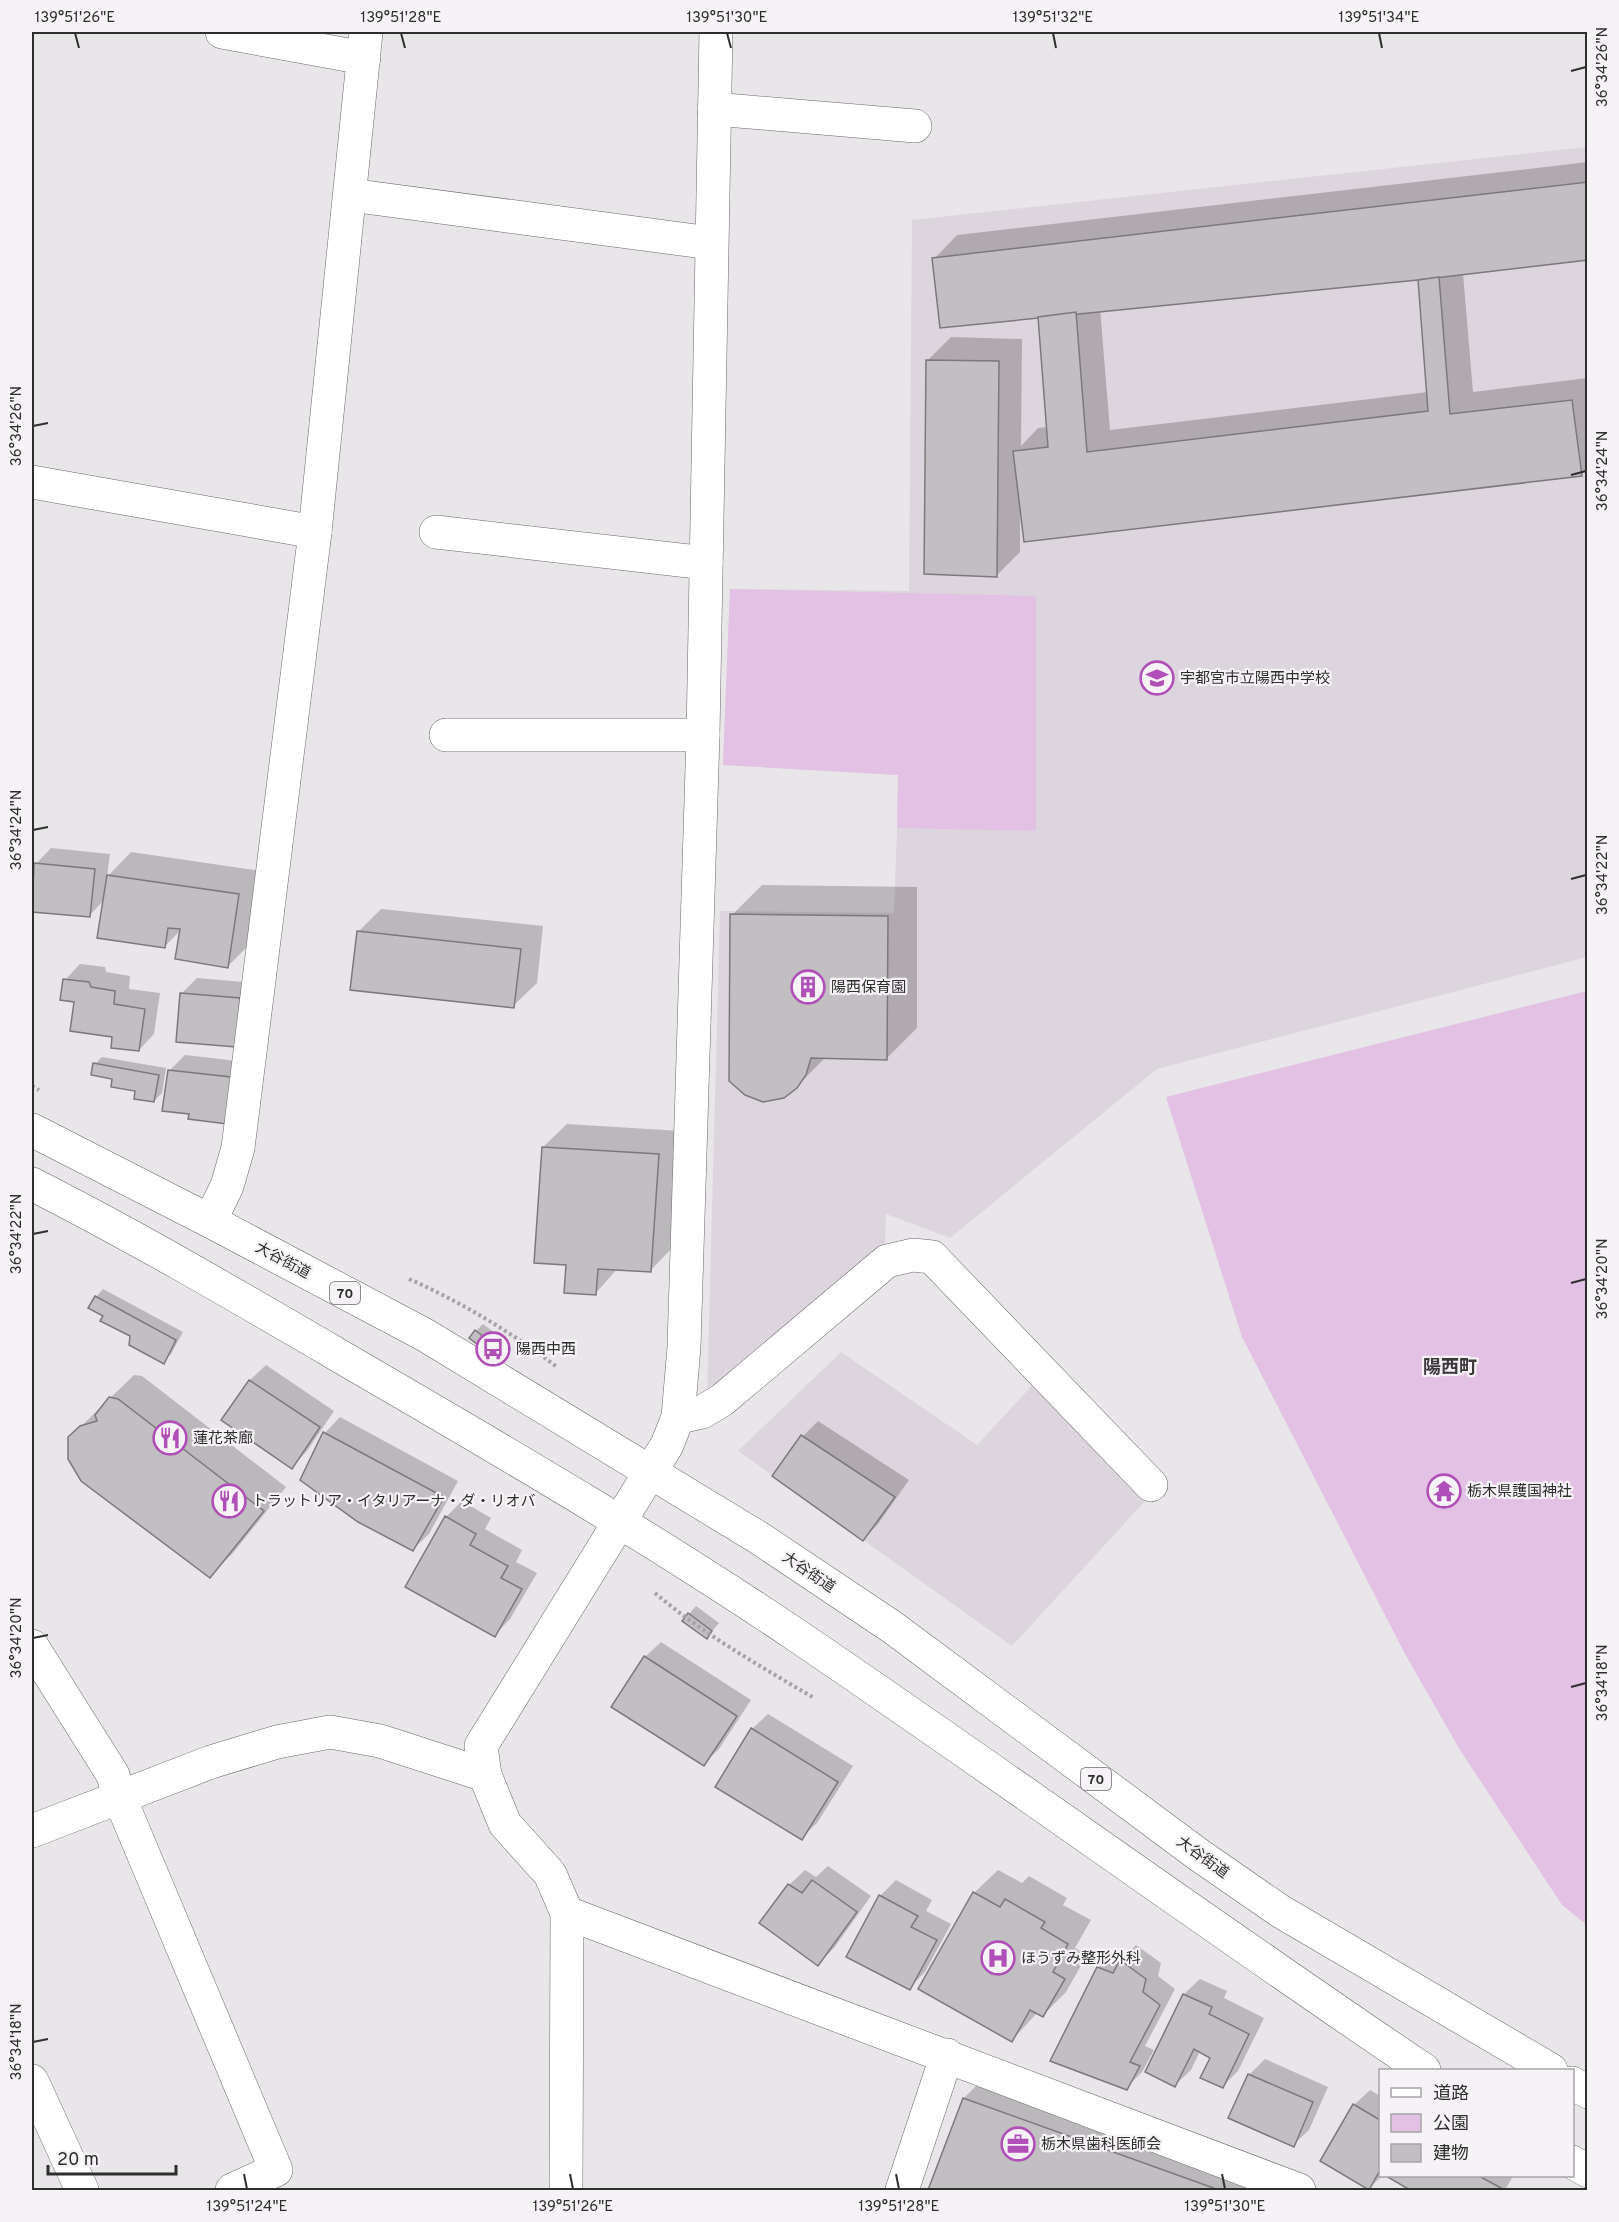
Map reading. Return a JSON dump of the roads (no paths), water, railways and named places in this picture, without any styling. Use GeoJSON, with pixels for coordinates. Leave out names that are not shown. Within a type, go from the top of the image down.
{"type":"FeatureCollection","features":[{"type":"Feature","properties":{"kind":"street"},"geometry":{"type":"LineString","coordinates":[[210,1221],[227,1186],[238,1148],[315,532],[365,45],[222,32]]}},
{"type":"Feature","properties":{"kind":"street"},"geometry":{"type":"LineString","coordinates":[[566,2190],[567,1913],[550,1874],[505,1824],[485,1775],[481,1746],[667,1445],[678,1417],[684,1347],[703,735],[716,32]]}},
{"type":"Feature","properties":{"kind":"street"},"geometry":{"type":"LineString","coordinates":[[714,109],[915,126]]}},
{"type":"Feature","properties":{"kind":"street"},"geometry":{"type":"LineString","coordinates":[[350,195],[711,243]]}},
{"type":"Feature","properties":{"kind":"street"},"geometry":{"type":"LineString","coordinates":[[32,483],[315,532]]}},
{"type":"Feature","properties":{"kind":"street"},"geometry":{"type":"LineString","coordinates":[[436,532],[706,563]]}},
{"type":"Feature","properties":{"kind":"street"},"geometry":{"type":"LineString","coordinates":[[446,735],[703,735]]}},
{"type":"Feature","properties":{"kind":"street","name":"大谷街道"},"geometry":{"type":"LineString","coordinates":[[32,1130],[425,1335],[651,1471],[759,1538],[892,1627],[1199,1855],[1280,1911],[1549,2069]]}},
{"type":"Feature","properties":{"kind":"street"},"geometry":{"type":"LineString","coordinates":[[32,1184],[186,1267],[459,1426],[619,1522],[795,1634],[1226,1936],[1423,2069]]}},
{"type":"Feature","properties":{"kind":"street"},"geometry":{"type":"LineString","coordinates":[[678,1417],[702,1412],[722,1400],[887,1261],[913,1255],[932,1257],[1151,1485]]}},
{"type":"Feature","properties":{"kind":"street"},"geometry":{"type":"LineString","coordinates":[[32,1646],[113,1775],[119,1796],[276,2170],[231,2190]]}},
{"type":"Feature","properties":{"kind":"street"},"geometry":{"type":"LineString","coordinates":[[32,1831],[119,1796],[266,1745],[330,1732],[380,1741],[485,1775]]}},
{"type":"Feature","properties":{"kind":"street"},"geometry":{"type":"LineString","coordinates":[[567,1913],[1299,2190]]}},
{"type":"Feature","properties":{"kind":"street"},"geometry":{"type":"LineString","coordinates":[[902,2190],[947,2055]]}},
{"type":"Feature","properties":{"kind":"street"},"geometry":{"type":"LineString","coordinates":[[32,2081],[82,2190]]}},
{"type":"Feature","properties":{"kind":"street"},"geometry":{"type":"LineString","coordinates":[[1574,2084],[1587,2092]]}},
{"type":"Feature","properties":{"kind":"street"},"geometry":{"type":"LineString","coordinates":[[1574,2163],[1587,2171]]}},
{"type":"Feature","properties":{"kind":"place","name":"宇都宮市立陽西中学校"},"geometry":{"type":"Point","coordinates":[1157,678]}},
{"type":"Feature","properties":{"kind":"place","name":"陽西保育園"},"geometry":{"type":"Point","coordinates":[808,987]}},
{"type":"Feature","properties":{"kind":"place","name":"陽西中西"},"geometry":{"type":"Point","coordinates":[493,1349]}},
{"type":"Feature","properties":{"kind":"place","name":"蓮花茶廊"},"geometry":{"type":"Point","coordinates":[170,1438]}},
{"type":"Feature","properties":{"kind":"place","name":"栃木県護国神社"},"geometry":{"type":"Point","coordinates":[1444,1491]}},
{"type":"Feature","properties":{"kind":"place","name":"トラットリア・イタリアーナ・ダ・リオバ"},"geometry":{"type":"Point","coordinates":[229,1501]}},
{"type":"Feature","properties":{"kind":"place","name":"ほうずみ整形外科"},"geometry":{"type":"Point","coordinates":[998,1958]}},
{"type":"Feature","properties":{"kind":"place","name":"栃木県歯科医師会"},"geometry":{"type":"Point","coordinates":[1018,2144]}},
{"type":"Feature","properties":{"kind":"district","name":"陽西町"},"geometry":{"type":"Point","coordinates":[1450,1367]}}]}
